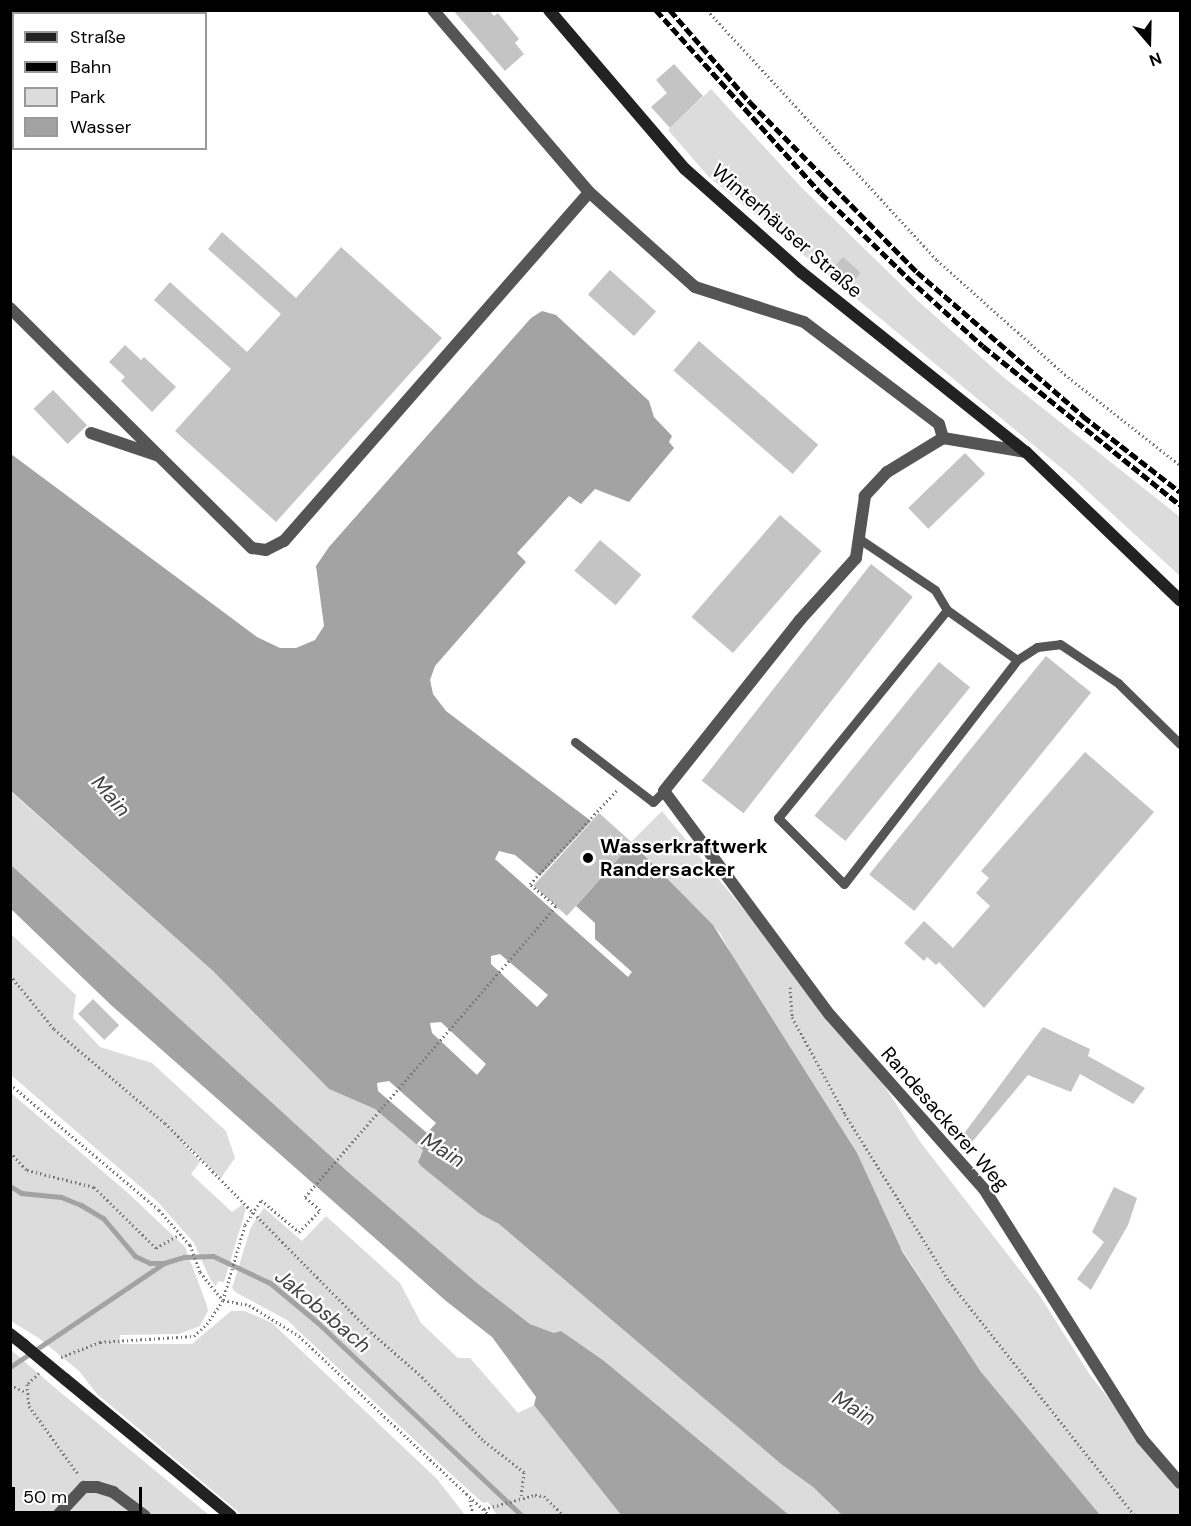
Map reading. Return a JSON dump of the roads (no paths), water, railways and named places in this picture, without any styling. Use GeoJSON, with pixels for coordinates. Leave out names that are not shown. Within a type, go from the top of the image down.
{"type":"FeatureCollection","features":[{"type":"Feature","properties":{"kind":"main road","name":"Winterhäuser Straße"},"geometry":{"type":"LineString","coordinates":[[549,10],[685,169],[801,272],[1026,452],[1180,600]]}},
{"type":"Feature","properties":{"kind":"main road"},"geometry":{"type":"LineString","coordinates":[[10,1334],[231,1515]]}},
{"type":"Feature","properties":{"kind":"street"},"geometry":{"type":"LineString","coordinates":[[433,10],[589,192],[695,287],[804,322],[939,424],[943,438]]}},
{"type":"Feature","properties":{"kind":"street"},"geometry":{"type":"LineString","coordinates":[[10,308],[252,548],[266,550],[284,541],[589,192]]}},
{"type":"Feature","properties":{"kind":"street"},"geometry":{"type":"LineString","coordinates":[[91,433],[160,456]]}},
{"type":"Feature","properties":{"kind":"street"},"geometry":{"type":"LineString","coordinates":[[664,790],[800,620],[856,558],[861,540],[865,496],[887,472],[943,438],[1026,452]]}},
{"type":"Feature","properties":{"kind":"street","name":"Randesackerer Weg"},"geometry":{"type":"LineString","coordinates":[[664,790],[830,1015],[984,1189],[1142,1439],[1180,1483]]}},
{"type":"Feature","properties":{"kind":"street"},"geometry":{"type":"LineString","coordinates":[[57,1515],[84,1487],[113,1492],[145,1515]]}},
{"type":"Feature","properties":{"kind":"lane"},"geometry":{"type":"LineString","coordinates":[[861,540],[935,590],[947,610],[1017,660]]}},
{"type":"Feature","properties":{"kind":"lane"},"geometry":{"type":"LineString","coordinates":[[947,610],[778,818],[844,884],[1017,660],[1037,647],[1060,644],[1118,683],[1180,744]]}},
{"type":"Feature","properties":{"kind":"lane"},"geometry":{"type":"LineString","coordinates":[[575,742],[624,782],[653,802],[664,790]]}},
{"type":"Feature","properties":{"kind":"water","name":"Main"},"geometry":{"type":"Polygon","coordinates":[[[542,311],[556,315],[649,401],[654,417],[672,436],[669,442],[674,448],[629,502],[595,489],[581,504],[569,496],[517,553],[526,562],[435,666],[430,680],[433,694],[446,711],[591,821],[540,876],[515,855],[499,851],[495,859],[628,977],[632,972],[595,939],[595,923],[576,906],[632,843],[713,925],[857,1153],[902,1251],[981,1372],[1100,1515],[842,1515],[813,1487],[781,1464],[499,1224],[480,1214],[421,1166],[418,1162],[423,1150],[375,1109],[329,1089],[213,971],[11,791],[11,454],[257,637],[280,648],[296,648],[315,640],[324,626],[316,566],[329,547],[531,318],[542,311]],[[500,954],[491,956],[491,964],[537,1007],[548,995],[500,954]],[[441,1022],[430,1023],[432,1033],[477,1075],[486,1064],[441,1022]],[[389,1081],[377,1083],[378,1091],[427,1133],[436,1123],[389,1081]]]}},
{"type":"Feature","properties":{"kind":"water"},"geometry":{"type":"Polygon","coordinates":[[[11,865],[347,1171],[477,1283],[530,1324],[554,1333],[561,1331],[604,1361],[789,1515],[621,1515],[534,1405],[536,1397],[492,1337],[446,1301],[111,1005],[11,909],[11,865]]]}},
{"type":"Feature","properties":{"kind":"waterway"},"geometry":{"type":"LineString","coordinates":[[10,1186],[21,1193],[61,1197],[81,1205],[103,1218],[135,1256],[150,1263],[164,1263]]}},
{"type":"Feature","properties":{"kind":"waterway","name":"Jakobsbach"},"geometry":{"type":"LineString","coordinates":[[10,1367],[164,1263],[184,1257],[213,1256],[270,1283],[317,1322],[522,1516]]}},
{"type":"Feature","properties":{"kind":"railway"},"geometry":{"type":"LineString","coordinates":[[656,10],[821,193],[908,278],[983,346],[1180,505]]}},
{"type":"Feature","properties":{"kind":"railway"},"geometry":{"type":"LineString","coordinates":[[670,10],[750,102],[917,272],[1083,416],[1180,492]]}},
{"type":"Feature","properties":{"kind":"place","name":"Wasserkraftwerk Randersacker"},"geometry":{"type":"Point","coordinates":[588,858]}}]}
